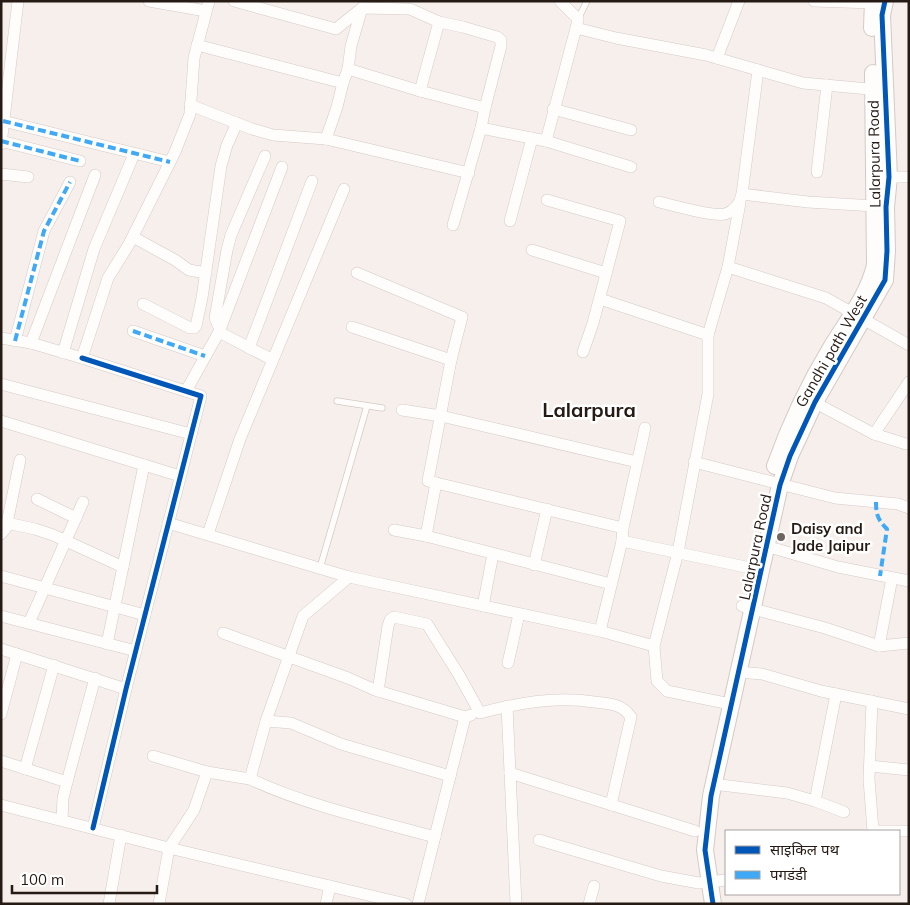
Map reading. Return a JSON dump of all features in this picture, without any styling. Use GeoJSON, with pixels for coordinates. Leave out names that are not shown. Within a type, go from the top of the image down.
{"type":"FeatureCollection","features":[{"type":"Feature","properties":{"kind":"street"},"geometry":{"type":"LineString","coordinates":[[18,1],[1,143],[80,161]]}},
{"type":"Feature","properties":{"kind":"street"},"geometry":{"type":"LineString","coordinates":[[82,358],[108,278],[170,162],[190,114],[194,58],[208,6],[149,1]]}},
{"type":"Feature","properties":{"kind":"street"},"geometry":{"type":"LineString","coordinates":[[234,1],[336,29],[362,8],[410,8],[439,22],[463,27],[497,37],[501,40],[481,128],[453,225]]}},
{"type":"Feature","properties":{"kind":"street"},"geometry":{"type":"LineString","coordinates":[[560,1],[577,24],[616,38],[717,58],[803,83],[879,90]]}},
{"type":"Feature","properties":{"kind":"street"},"geometry":{"type":"LineString","coordinates":[[717,58],[739,1]]}},
{"type":"Feature","properties":{"kind":"street"},"geometry":{"type":"LineString","coordinates":[[814,1],[877,2]]}},
{"type":"Feature","properties":{"kind":"street","name":"Gandhi path West"},"geometry":{"type":"LineString","coordinates":[[725,703],[738,672],[747,607],[755,569],[766,546],[774,483],[790,456],[810,399],[858,316],[885,280],[887,251],[886,207],[889,177],[879,90],[882,15],[877,2]]}},
{"type":"Feature","properties":{"kind":"street"},"geometry":{"type":"LineString","coordinates":[[326,139],[348,69],[351,46],[362,8]]}},
{"type":"Feature","properties":{"kind":"street"},"geometry":{"type":"LineString","coordinates":[[420,91],[439,22]]}},
{"type":"Feature","properties":{"kind":"street"},"geometry":{"type":"LineString","coordinates":[[546,141],[577,24]]}},
{"type":"Feature","properties":{"kind":"street"},"geometry":{"type":"LineString","coordinates":[[197,45],[343,82]]}},
{"type":"Feature","properties":{"kind":"street"},"geometry":{"type":"LineString","coordinates":[[348,69],[485,108]]}},
{"type":"Feature","properties":{"kind":"street"},"geometry":{"type":"LineString","coordinates":[[713,904],[704,883],[706,827],[725,703],[668,690],[657,681],[654,646],[678,552],[708,394],[708,334],[728,267],[741,199],[758,70]]}},
{"type":"Feature","properties":{"kind":"street"},"geometry":{"type":"LineString","coordinates":[[817,172],[827,85]]}},
{"type":"Feature","properties":{"kind":"street","name":"Lalarpura Road"},"geometry":{"type":"LineString","coordinates":[[858,316],[872,280],[875,265],[879,90]]}},
{"type":"Feature","properties":{"kind":"street"},"geometry":{"type":"LineString","coordinates":[[190,105],[252,130],[273,135],[326,139],[469,173]]}},
{"type":"Feature","properties":{"kind":"street"},"geometry":{"type":"LineString","coordinates":[[553,109],[631,130]]}},
{"type":"Feature","properties":{"kind":"street"},"geometry":{"type":"LineString","coordinates":[[3,121],[170,162]]}},
{"type":"Feature","properties":{"kind":"street"},"geometry":{"type":"LineString","coordinates":[[143,304],[194,328],[198,321],[221,166],[227,145],[237,123]]}},
{"type":"Feature","properties":{"kind":"street"},"geometry":{"type":"LineString","coordinates":[[481,128],[546,141],[631,167]]}},
{"type":"Feature","properties":{"kind":"street"},"geometry":{"type":"LineString","coordinates":[[510,221],[532,138]]}},
{"type":"Feature","properties":{"kind":"street"},"geometry":{"type":"LineString","coordinates":[[265,156],[231,235],[215,321],[220,329],[249,348],[273,360]]}},
{"type":"Feature","properties":{"kind":"street"},"geometry":{"type":"LineString","coordinates":[[63,353],[94,249],[132,159]]}},
{"type":"Feature","properties":{"kind":"street"},"geometry":{"type":"LineString","coordinates":[[186,391],[220,329],[282,168]]}},
{"type":"Feature","properties":{"kind":"street"},"geometry":{"type":"LineString","coordinates":[[1,174],[28,177]]}},
{"type":"Feature","properties":{"kind":"street"},"geometry":{"type":"LineString","coordinates":[[31,343],[94,175]]}},
{"type":"Feature","properties":{"kind":"street"},"geometry":{"type":"LineString","coordinates":[[889,177],[909,177]]}},
{"type":"Feature","properties":{"kind":"street"},"geometry":{"type":"LineString","coordinates":[[249,348],[312,181]]}},
{"type":"Feature","properties":{"kind":"street"},"geometry":{"type":"LineString","coordinates":[[15,341],[44,231],[70,182]]}},
{"type":"Feature","properties":{"kind":"street"},"geometry":{"type":"LineString","coordinates":[[208,534],[240,439],[344,188]]}},
{"type":"Feature","properties":{"kind":"street"},"geometry":{"type":"LineString","coordinates":[[659,202],[715,214],[725,214],[734,209],[741,199]]}},
{"type":"Feature","properties":{"kind":"street"},"geometry":{"type":"LineString","coordinates":[[741,199],[875,206]]}},
{"type":"Feature","properties":{"kind":"street"},"geometry":{"type":"LineString","coordinates":[[547,200],[620,221],[600,299],[583,352]]}},
{"type":"Feature","properties":{"kind":"street"},"geometry":{"type":"LineString","coordinates":[[132,236],[175,260],[188,270],[206,272]]}},
{"type":"Feature","properties":{"kind":"street"},"geometry":{"type":"LineString","coordinates":[[532,250],[606,273]]}},
{"type":"Feature","properties":{"kind":"street"},"geometry":{"type":"LineString","coordinates":[[728,267],[826,298],[909,345]]}},
{"type":"Feature","properties":{"kind":"street"},"geometry":{"type":"LineString","coordinates":[[357,274],[462,317],[428,481],[623,528]]}},
{"type":"Feature","properties":{"kind":"street"},"geometry":{"type":"LineString","coordinates":[[600,299],[708,334]]}},
{"type":"Feature","properties":{"kind":"street"},"geometry":{"type":"LineString","coordinates":[[352,328],[452,360]]}},
{"type":"Feature","properties":{"kind":"street"},"geometry":{"type":"LineString","coordinates":[[133,331],[205,356]]}},
{"type":"Feature","properties":{"kind":"street"},"geometry":{"type":"LineString","coordinates":[[1,338],[31,343],[201,396],[126,689],[93,828]]}},
{"type":"Feature","properties":{"kind":"street"},"geometry":{"type":"LineString","coordinates":[[874,434],[909,382]]}},
{"type":"Feature","properties":{"kind":"street"},"geometry":{"type":"LineString","coordinates":[[1,384],[191,434]]}},
{"type":"Feature","properties":{"kind":"street"},"geometry":{"type":"LineString","coordinates":[[810,399],[874,434],[906,444]]}},
{"type":"Feature","properties":{"kind":"street"},"geometry":{"type":"LineString","coordinates":[[402,410],[441,416],[637,462]]}},
{"type":"Feature","properties":{"kind":"street"},"geometry":{"type":"LineString","coordinates":[[1,421],[180,476]]}},
{"type":"Feature","properties":{"kind":"street"},"geometry":{"type":"LineString","coordinates":[[600,631],[610,584],[622,542],[623,528],[645,428]]}},
{"type":"Feature","properties":{"kind":"street"},"geometry":{"type":"LineString","coordinates":[[1,534],[6,528],[20,460]]}},
{"type":"Feature","properties":{"kind":"street"},"geometry":{"type":"LineString","coordinates":[[694,462],[835,498],[898,504],[909,508]]}},
{"type":"Feature","properties":{"kind":"street"},"geometry":{"type":"LineString","coordinates":[[107,644],[144,465]]}},
{"type":"Feature","properties":{"kind":"street"},"geometry":{"type":"LineString","coordinates":[[426,536],[436,483]]}},
{"type":"Feature","properties":{"kind":"street","name":"Lalarpura Road"},"geometry":{"type":"LineString","coordinates":[[755,569],[774,483]]}},
{"type":"Feature","properties":{"kind":"street"},"geometry":{"type":"LineString","coordinates":[[37,499],[76,518]]}},
{"type":"Feature","properties":{"kind":"street"},"geometry":{"type":"LineString","coordinates":[[29,623],[83,502]]}},
{"type":"Feature","properties":{"kind":"street"},"geometry":{"type":"LineString","coordinates":[[534,565],[547,510]]}},
{"type":"Feature","properties":{"kind":"street"},"geometry":{"type":"LineString","coordinates":[[7,523],[35,529],[123,567]]}},
{"type":"Feature","properties":{"kind":"street"},"geometry":{"type":"LineString","coordinates":[[168,523],[350,577],[600,631],[654,646]]}},
{"type":"Feature","properties":{"kind":"street"},"geometry":{"type":"LineString","coordinates":[[394,530],[426,536],[610,584]]}},
{"type":"Feature","properties":{"kind":"street"},"geometry":{"type":"LineString","coordinates":[[622,542],[755,569]]}},
{"type":"Feature","properties":{"kind":"street"},"geometry":{"type":"LineString","coordinates":[[766,546],[838,568],[909,581]]}},
{"type":"Feature","properties":{"kind":"street"},"geometry":{"type":"LineString","coordinates":[[483,606],[493,554]]}},
{"type":"Feature","properties":{"kind":"street"},"geometry":{"type":"LineString","coordinates":[[1,576],[145,615]]}},
{"type":"Feature","properties":{"kind":"street"},"geometry":{"type":"LineString","coordinates":[[250,779],[266,722],[303,616],[350,577]]}},
{"type":"Feature","properties":{"kind":"street"},"geometry":{"type":"LineString","coordinates":[[879,646],[892,578]]}},
{"type":"Feature","properties":{"kind":"street"},"geometry":{"type":"LineString","coordinates":[[747,607],[825,628],[879,646],[909,643]]}},
{"type":"Feature","properties":{"kind":"street","name":"Lalarpura Road"},"geometry":{"type":"LineString","coordinates":[[703,904],[704,883],[695,855],[695,831],[747,607]]}},
{"type":"Feature","properties":{"kind":"street"},"geometry":{"type":"LineString","coordinates":[[508,664],[519,614]]}},
{"type":"Feature","properties":{"kind":"street"},"geometry":{"type":"LineString","coordinates":[[1,616],[136,650]]}},
{"type":"Feature","properties":{"kind":"street"},"geometry":{"type":"LineString","coordinates":[[378,691],[390,620],[394,617],[410,619],[427,624],[480,713]]}},
{"type":"Feature","properties":{"kind":"street"},"geometry":{"type":"LineString","coordinates":[[223,633],[348,678],[378,691],[465,717],[527,702],[572,699],[619,705],[626,709],[631,717],[611,805]]}},
{"type":"Feature","properties":{"kind":"street"},"geometry":{"type":"LineString","coordinates":[[1,650],[126,689]]}},
{"type":"Feature","properties":{"kind":"street"},"geometry":{"type":"LineString","coordinates":[[1,714],[18,654]]}},
{"type":"Feature","properties":{"kind":"street"},"geometry":{"type":"LineString","coordinates":[[26,768],[54,666]]}},
{"type":"Feature","properties":{"kind":"street"},"geometry":{"type":"LineString","coordinates":[[738,672],[762,674],[836,694],[909,709]]}},
{"type":"Feature","properties":{"kind":"street"},"geometry":{"type":"LineString","coordinates":[[62,820],[63,798],[95,678]]}},
{"type":"Feature","properties":{"kind":"street"},"geometry":{"type":"LineString","coordinates":[[815,801],[836,694]]}},
{"type":"Feature","properties":{"kind":"street"},"geometry":{"type":"LineString","coordinates":[[872,701],[870,766],[873,830]]}},
{"type":"Feature","properties":{"kind":"street"},"geometry":{"type":"LineString","coordinates":[[506,706],[516,904]]}},
{"type":"Feature","properties":{"kind":"street"},"geometry":{"type":"LineString","coordinates":[[418,904],[465,717]]}},
{"type":"Feature","properties":{"kind":"street"},"geometry":{"type":"LineString","coordinates":[[266,722],[291,723],[341,744],[450,776]]}},
{"type":"Feature","properties":{"kind":"street"},"geometry":{"type":"LineString","coordinates":[[153,756],[207,772],[250,779],[266,787],[317,804],[435,837]]}},
{"type":"Feature","properties":{"kind":"street"},"geometry":{"type":"LineString","coordinates":[[1,761],[67,782]]}},
{"type":"Feature","properties":{"kind":"street"},"geometry":{"type":"LineString","coordinates":[[870,766],[909,770]]}},
{"type":"Feature","properties":{"kind":"street"},"geometry":{"type":"LineString","coordinates":[[159,904],[169,848],[194,810],[207,772]]}},
{"type":"Feature","properties":{"kind":"street"},"geometry":{"type":"LineString","coordinates":[[510,773],[695,831]]}},
{"type":"Feature","properties":{"kind":"street"},"geometry":{"type":"LineString","coordinates":[[713,784],[787,793],[844,812]]}},
{"type":"Feature","properties":{"kind":"street"},"geometry":{"type":"LineString","coordinates":[[1,805],[169,848],[406,904]]}},
{"type":"Feature","properties":{"kind":"street"},"geometry":{"type":"LineString","coordinates":[[109,904],[121,836]]}},
{"type":"Feature","properties":{"kind":"street"},"geometry":{"type":"LineString","coordinates":[[538,840],[661,876],[704,883],[725,880]]}},
{"type":"Feature","properties":{"kind":"street"},"geometry":{"type":"LineString","coordinates":[[326,904],[330,886]]}},
{"type":"Feature","properties":{"kind":"street"},"geometry":{"type":"LineString","coordinates":[[589,904],[594,886]]}},
{"type":"Feature","properties":{"kind":"lane"},"geometry":{"type":"LineString","coordinates":[[577,24],[587,1]]}},
{"type":"Feature","properties":{"kind":"lane"},"geometry":{"type":"LineString","coordinates":[[338,401],[382,408]]}},
{"type":"Feature","properties":{"kind":"lane"},"geometry":{"type":"LineString","coordinates":[[320,568],[367,406]]}},
{"type":"Feature","properties":{"kind":"marked path"},"geometry":{"type":"LineString","coordinates":[[3,121],[170,162]]}},
{"type":"Feature","properties":{"kind":"marked path"},"geometry":{"type":"LineString","coordinates":[[1,141],[80,161]]}},
{"type":"Feature","properties":{"kind":"marked path"},"geometry":{"type":"LineString","coordinates":[[15,341],[44,231],[70,182]]}},
{"type":"Feature","properties":{"kind":"marked path"},"geometry":{"type":"LineString","coordinates":[[133,331],[205,356]]}},
{"type":"Feature","properties":{"kind":"marked path"},"geometry":{"type":"LineString","coordinates":[[876,502],[878,517],[887,529],[880,576]]}},
{"type":"Feature","properties":{"kind":"cycle path"},"geometry":{"type":"LineString","coordinates":[[713,904],[705,850],[711,796],[780,485],[790,456],[815,402],[885,280],[887,251],[886,207],[889,177],[882,15],[885,1]]}},
{"type":"Feature","properties":{"kind":"cycle path"},"geometry":{"type":"LineString","coordinates":[[82,358],[201,396],[126,689],[93,828]]}},
{"type":"Feature","properties":{"kind":"place","name":"Daisy and Jade Jaipur"},"geometry":{"type":"Point","coordinates":[781,537]}},
{"type":"Feature","properties":{"kind":"district","name":"Lalarpura"},"geometry":{"type":"Point","coordinates":[589,409]}}]}
